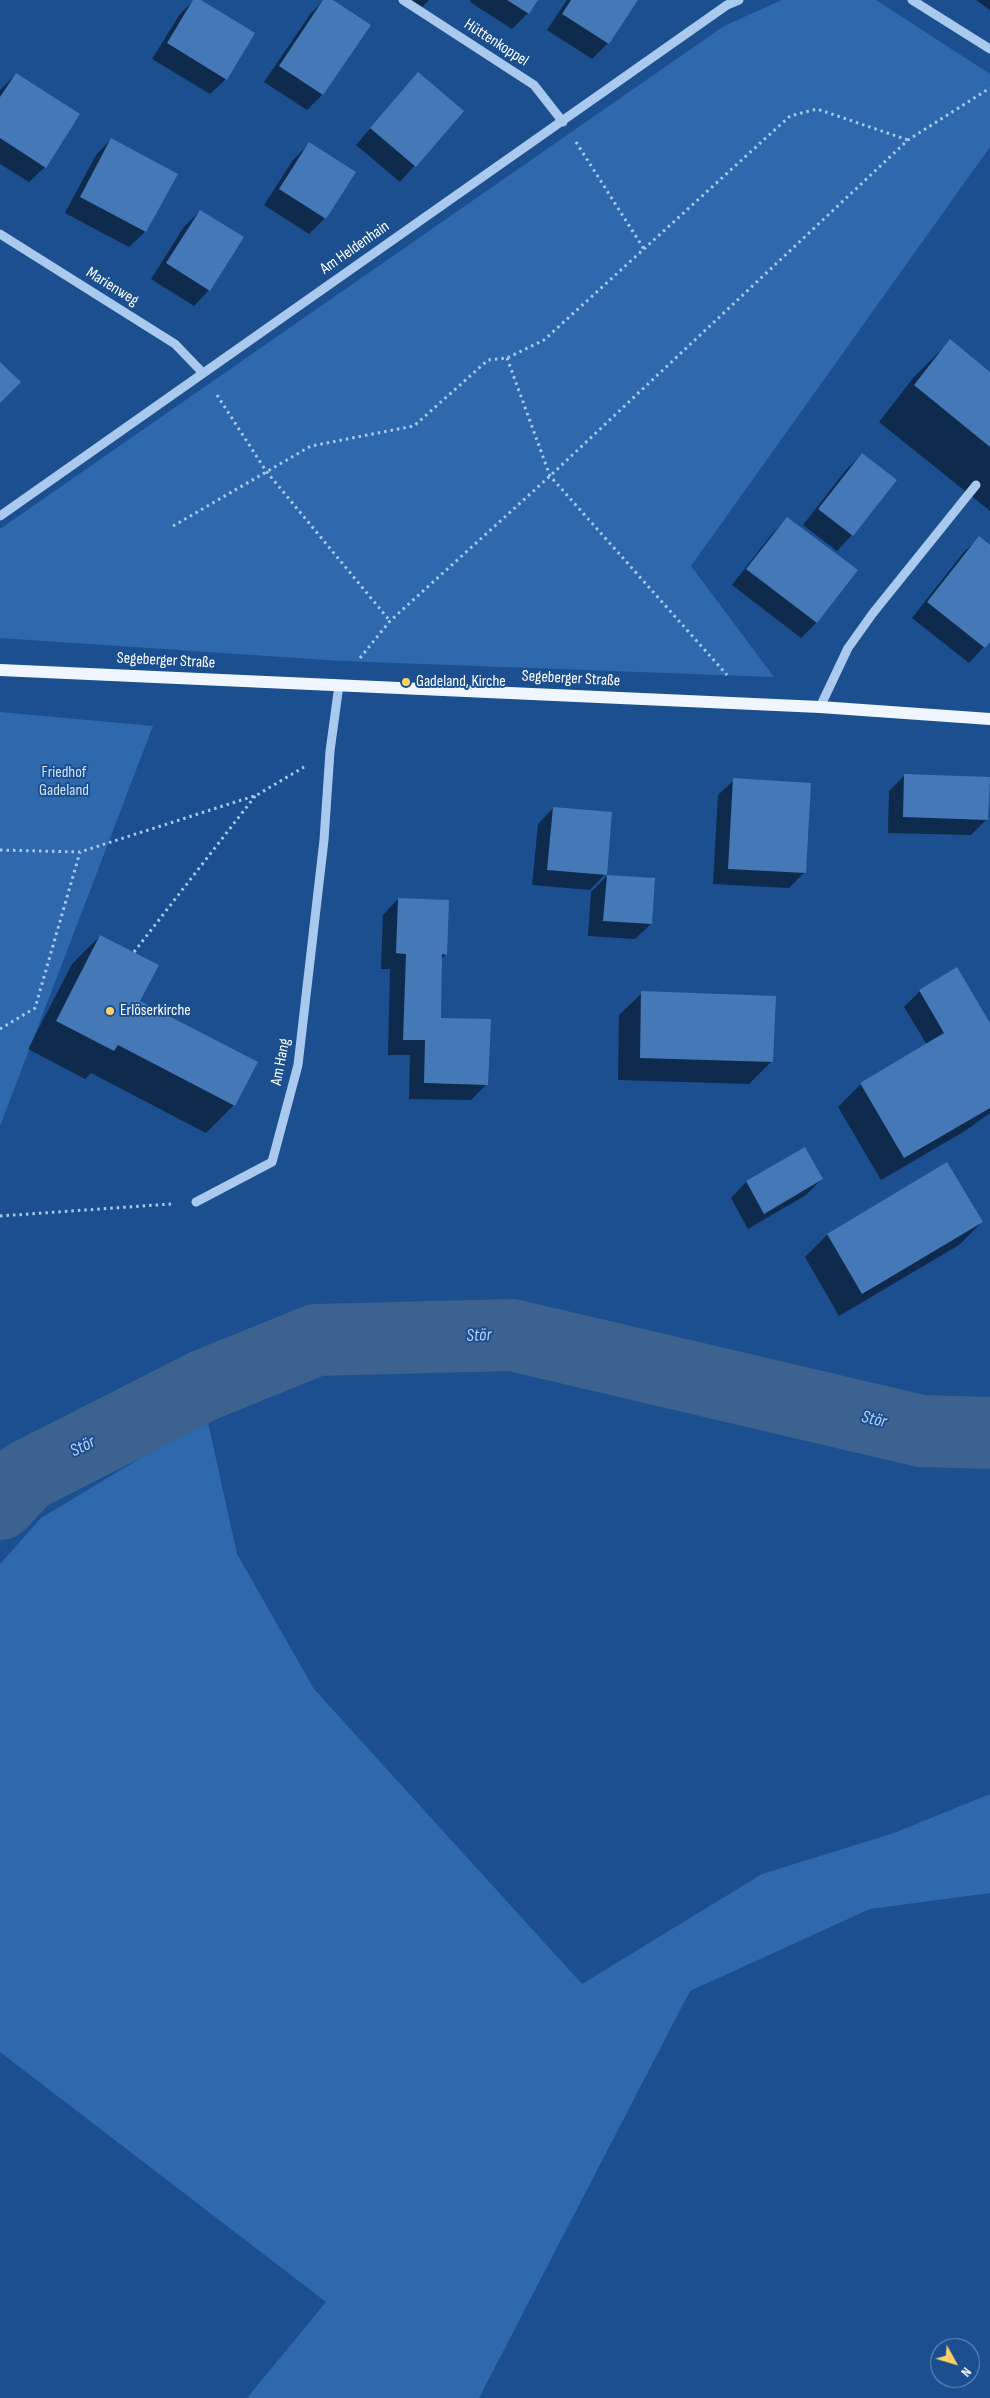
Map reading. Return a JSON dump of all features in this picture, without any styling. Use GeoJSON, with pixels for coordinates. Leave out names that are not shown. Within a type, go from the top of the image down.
{"type":"FeatureCollection","features":[{"type":"Feature","properties":{"kind":"main road","name":"Segeberger Straße"},"geometry":{"type":"LineString","coordinates":[[0,670],[820,707],[990,719]]}},
{"type":"Feature","properties":{"kind":"street","name":"Hüttenkoppel"},"geometry":{"type":"LineString","coordinates":[[403,0],[534,85],[563,122]]}},
{"type":"Feature","properties":{"kind":"street"},"geometry":{"type":"LineString","coordinates":[[719,0],[727,5]]}},
{"type":"Feature","properties":{"kind":"street","name":"Am Heldenhain"},"geometry":{"type":"LineString","coordinates":[[0,516],[202,372],[563,122],[727,5],[739,0]]}},
{"type":"Feature","properties":{"kind":"street"},"geometry":{"type":"LineString","coordinates":[[912,0],[990,50]]}},
{"type":"Feature","properties":{"kind":"street","name":"Marienweg"},"geometry":{"type":"LineString","coordinates":[[0,234],[175,344],[202,372]]}},
{"type":"Feature","properties":{"kind":"street"},"geometry":{"type":"LineString","coordinates":[[820,707],[848,648],[873,613],[976,485]]}},
{"type":"Feature","properties":{"kind":"street","name":"Am Hang"},"geometry":{"type":"LineString","coordinates":[[196,1202],[272,1162],[298,1065],[324,840],[330,751],[339,685]]}},
{"type":"Feature","properties":{"kind":"path"},"geometry":{"type":"LineString","coordinates":[[339,685],[390,621],[550,476],[908,140],[990,88]]}},
{"type":"Feature","properties":{"kind":"path"},"geometry":{"type":"LineString","coordinates":[[173,526],[266,470],[311,446],[414,426],[488,360],[508,358],[544,340],[790,116],[816,109],[908,140]]}},
{"type":"Feature","properties":{"kind":"path"},"geometry":{"type":"LineString","coordinates":[[563,122],[644,249]]}},
{"type":"Feature","properties":{"kind":"path"},"geometry":{"type":"LineString","coordinates":[[508,358],[550,476],[752,704]]}},
{"type":"Feature","properties":{"kind":"path"},"geometry":{"type":"LineString","coordinates":[[202,372],[266,470],[390,621]]}},
{"type":"Feature","properties":{"kind":"path"},"geometry":{"type":"LineString","coordinates":[[0,850],[80,852],[257,795],[330,751]]}},
{"type":"Feature","properties":{"kind":"path"},"geometry":{"type":"LineString","coordinates":[[134,952],[257,795]]}},
{"type":"Feature","properties":{"kind":"path"},"geometry":{"type":"LineString","coordinates":[[0,1029],[35,1008],[80,852]]}},
{"type":"Feature","properties":{"kind":"path"},"geometry":{"type":"LineString","coordinates":[[0,1216],[196,1202]]}},
{"type":"Feature","properties":{"kind":"green space"},"geometry":{"type":"Polygon","coordinates":[[[782,0],[876,0],[990,74],[990,147],[691,566],[774,677],[342,661],[0,638],[0,529],[724,26],[782,0]]]}},
{"type":"Feature","properties":{"kind":"green space","name":"Friedhof Gadeland"},"geometry":{"type":"Polygon","coordinates":[[[0,712],[153,726],[0,1126],[0,712]]]}},
{"type":"Feature","properties":{"kind":"green space"},"geometry":{"type":"Polygon","coordinates":[[[207,1418],[237,1554],[314,1689],[582,1984],[762,1874],[894,1833],[990,1794],[990,1893],[870,1909],[690,1991],[479,2398],[247,2398],[326,2302],[0,2052],[0,1564],[41,1518],[207,1418]]]}},
{"type":"Feature","properties":{"kind":"building"},"geometry":{"type":"Polygon","coordinates":[[[193,0],[201,0],[255,33],[227,80],[167,43],[193,0]]]}},
{"type":"Feature","properties":{"kind":"building"},"geometry":{"type":"Polygon","coordinates":[[[323,0],[333,0],[371,25],[323,95],[279,66],[323,0]]]}},
{"type":"Feature","properties":{"kind":"building"},"geometry":{"type":"Polygon","coordinates":[[[507,0],[538,0],[529,14],[507,0]]]}},
{"type":"Feature","properties":{"kind":"building"},"geometry":{"type":"Polygon","coordinates":[[[571,0],[638,0],[609,44],[562,14],[571,0]]]}},
{"type":"Feature","properties":{"kind":"building"},"geometry":{"type":"Polygon","coordinates":[[[418,72],[464,111],[416,167],[370,128],[418,72]]]}},
{"type":"Feature","properties":{"kind":"building"},"geometry":{"type":"Polygon","coordinates":[[[16,73],[80,114],[46,168],[0,138],[0,97],[16,73]]]}},
{"type":"Feature","properties":{"kind":"building"},"geometry":{"type":"Polygon","coordinates":[[[111,138],[178,174],[146,232],[80,197],[111,138]]]}},
{"type":"Feature","properties":{"kind":"building"},"geometry":{"type":"Polygon","coordinates":[[[309,142],[356,172],[326,219],[279,189],[309,142]]]}},
{"type":"Feature","properties":{"kind":"building"},"geometry":{"type":"Polygon","coordinates":[[[200,210],[244,237],[210,291],[166,263],[200,210]]]}},
{"type":"Feature","properties":{"kind":"building"},"geometry":{"type":"Polygon","coordinates":[[[950,339],[990,372],[990,447],[914,385],[950,339]]]}},
{"type":"Feature","properties":{"kind":"building"},"geometry":{"type":"Polygon","coordinates":[[[0,362],[21,382],[0,403],[0,362]]]}},
{"type":"Feature","properties":{"kind":"building"},"geometry":{"type":"Polygon","coordinates":[[[862,453],[897,480],[853,536],[818,509],[862,453]]]}},
{"type":"Feature","properties":{"kind":"building"},"geometry":{"type":"Polygon","coordinates":[[[787,517],[858,570],[817,623],[746,569],[787,517]]]}},
{"type":"Feature","properties":{"kind":"building"},"geometry":{"type":"Polygon","coordinates":[[[979,536],[990,545],[990,642],[985,648],[927,602],[979,536]]]}},
{"type":"Feature","properties":{"kind":"building"},"geometry":{"type":"Polygon","coordinates":[[[904,774],[990,777],[988,820],[903,817],[904,774]]]}},
{"type":"Feature","properties":{"kind":"building"},"geometry":{"type":"Polygon","coordinates":[[[733,778],[811,783],[806,873],[728,869],[733,778]]]}},
{"type":"Feature","properties":{"kind":"building"},"geometry":{"type":"Polygon","coordinates":[[[553,807],[612,812],[607,875],[547,870],[553,807]]]}},
{"type":"Feature","properties":{"kind":"building"},"geometry":{"type":"Polygon","coordinates":[[[607,875],[655,878],[652,924],[603,921],[607,875]]]}},
{"type":"Feature","properties":{"kind":"building"},"geometry":{"type":"Polygon","coordinates":[[[398,898],[449,900],[447,955],[442,954],[441,1018],[491,1019],[488,1085],[424,1083],[425,1040],[403,1040],[406,954],[396,953],[398,898]]]}},
{"type":"Feature","properties":{"kind":"building","name":"Erlöserkirche"},"geometry":{"type":"Polygon","coordinates":[[[100,935],[159,965],[140,1001],[258,1062],[235,1106],[118,1045],[114,1051],[56,1021],[100,935]]]}},
{"type":"Feature","properties":{"kind":"building"},"geometry":{"type":"Polygon","coordinates":[[[957,967],[990,1023],[990,1108],[904,1158],[860,1083],[944,1033],[919,990],[957,967]]]}},
{"type":"Feature","properties":{"kind":"building"},"geometry":{"type":"Polygon","coordinates":[[[641,991],[776,996],[773,1062],[640,1058],[641,991]]]}},
{"type":"Feature","properties":{"kind":"building"},"geometry":{"type":"Polygon","coordinates":[[[805,1147],[823,1179],[764,1214],[746,1181],[805,1147]]]}},
{"type":"Feature","properties":{"kind":"building"},"geometry":{"type":"Polygon","coordinates":[[[947,1162],[983,1222],[862,1294],[827,1234],[947,1162]]]}},
{"type":"Feature","properties":{"kind":"waterway","name":"Stör"},"geometry":{"type":"LineString","coordinates":[[0,1504],[26,1476],[205,1385],[316,1340],[512,1335],[921,1431],[990,1433]]}},
{"type":"Feature","properties":{"kind":"place","name":"Gadeland, Kirche"},"geometry":{"type":"Point","coordinates":[406,682]}},
{"type":"Feature","properties":{"kind":"place","name":"Erlöserkirche"},"geometry":{"type":"Point","coordinates":[110,1011]}}]}
